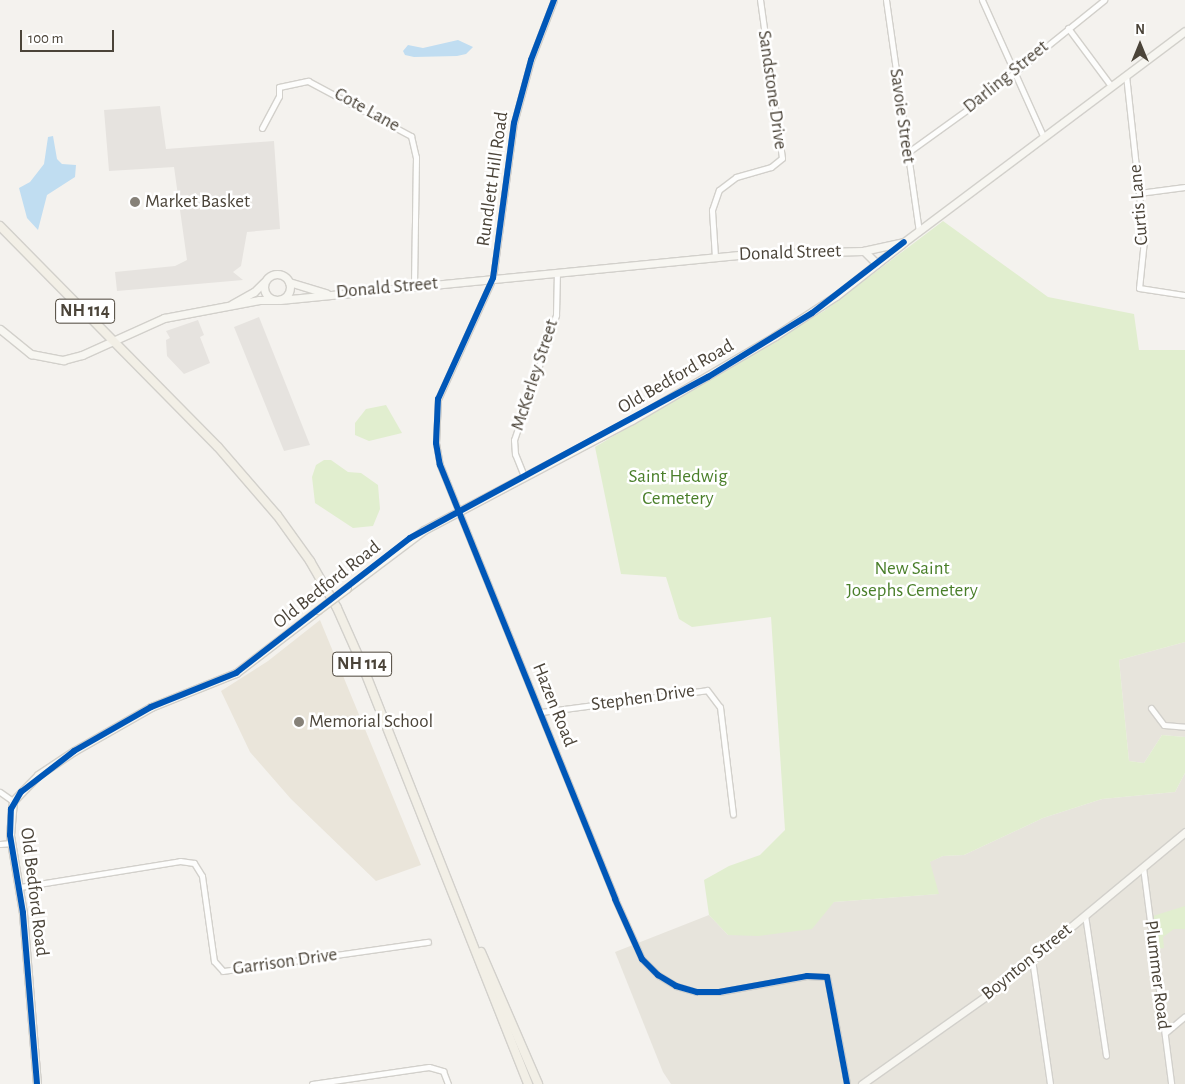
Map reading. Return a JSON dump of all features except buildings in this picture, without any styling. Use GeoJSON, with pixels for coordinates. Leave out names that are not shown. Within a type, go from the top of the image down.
{"type":"FeatureCollection","features":[{"type":"Feature","properties":{"kind":"main road","name":"NH 114"},"geometry":{"type":"LineString","coordinates":[[0,226],[114,339],[263,497],[323,582],[361,662],[528,1084]]}},
{"type":"Feature","properties":{"kind":"main road","name":"NH 114"},"geometry":{"type":"LineString","coordinates":[[459,907],[538,1084]]}},
{"type":"Feature","properties":{"kind":"street","name":"Rundlett Hill Road"},"geometry":{"type":"LineString","coordinates":[[493,278],[516,116],[531,60],[554,0]]}},
{"type":"Feature","properties":{"kind":"street","name":"Sandstone Drive"},"geometry":{"type":"LineString","coordinates":[[715,256],[712,210],[719,190],[736,176],[771,167],[782,158],[760,0]]}},
{"type":"Feature","properties":{"kind":"street","name":"Savoie Street"},"geometry":{"type":"LineString","coordinates":[[886,0],[919,232]]}},
{"type":"Feature","properties":{"kind":"street"},"geometry":{"type":"LineString","coordinates":[[982,0],[1044,138]]}},
{"type":"Feature","properties":{"kind":"street","name":"Darling Street"},"geometry":{"type":"LineString","coordinates":[[907,153],[1014,72],[1104,0]]}},
{"type":"Feature","properties":{"kind":"street"},"geometry":{"type":"LineString","coordinates":[[1068,28],[1111,86]]}},
{"type":"Feature","properties":{"kind":"street","name":"Donald Street"},"geometry":{"type":"LineString","coordinates":[[0,329],[31,354],[53,360],[73,358],[164,318],[228,306],[326,294],[715,256],[863,251],[904,242],[1185,31]]}},
{"type":"Feature","properties":{"kind":"street","name":"Curtis Lane"},"geometry":{"type":"LineString","coordinates":[[1126,75],[1144,240],[1139,288],[1185,295]]}},
{"type":"Feature","properties":{"kind":"street","name":"Cote Lane"},"geometry":{"type":"LineString","coordinates":[[262,128],[279,96],[279,87],[308,81],[411,136],[416,157],[414,285]]}},
{"type":"Feature","properties":{"kind":"street"},"geometry":{"type":"LineString","coordinates":[[1140,193],[1185,187]]}},
{"type":"Feature","properties":{"kind":"street","name":"Old Bedford Road"},"geometry":{"type":"LineString","coordinates":[[37,1084],[20,886],[9,824],[13,801],[38,775],[74,751],[151,706],[236,673],[410,538],[716,372],[812,313],[904,242]]}},
{"type":"Feature","properties":{"kind":"street"},"geometry":{"type":"LineString","coordinates":[[863,251],[877,264]]}},
{"type":"Feature","properties":{"kind":"street","name":"McKerley Street"},"geometry":{"type":"LineString","coordinates":[[524,476],[515,454],[514,440],[556,316],[557,272]]}},
{"type":"Feature","properties":{"kind":"street","name":"Donald Street"},"geometry":{"type":"LineString","coordinates":[[228,306],[254,292],[265,280],[276,273],[285,276],[290,282],[326,294]]}},
{"type":"Feature","properties":{"kind":"street","name":"Hazen Road"},"geometry":{"type":"LineString","coordinates":[[493,278],[438,399],[436,443],[440,465],[632,940],[642,959],[658,975],[676,986],[697,992],[719,992],[807,976],[827,977],[847,1084]]}},
{"type":"Feature","properties":{"kind":"street"},"geometry":{"type":"LineString","coordinates":[[265,280],[265,292],[278,300],[290,292],[290,282]]}},
{"type":"Feature","properties":{"kind":"street","name":"Stephen Drive"},"geometry":{"type":"LineString","coordinates":[[541,712],[707,690],[720,708],[733,814]]}},
{"type":"Feature","properties":{"kind":"street"},"geometry":{"type":"LineString","coordinates":[[1151,708],[1164,725],[1185,727]]}},
{"type":"Feature","properties":{"kind":"street"},"geometry":{"type":"LineString","coordinates":[[0,792],[13,801]]}},
{"type":"Feature","properties":{"kind":"street","name":"Boynton Street"},"geometry":{"type":"LineString","coordinates":[[862,1084],[967,1011],[1185,832]]}},
{"type":"Feature","properties":{"kind":"street"},"geometry":{"type":"LineString","coordinates":[[0,844],[12,842]]}},
{"type":"Feature","properties":{"kind":"street","name":"Garrison Drive"},"geometry":{"type":"LineString","coordinates":[[20,886],[180,861],[194,863],[202,876],[214,961],[223,971],[428,942]]}},
{"type":"Feature","properties":{"kind":"street","name":"Plummer Road"},"geometry":{"type":"LineString","coordinates":[[1143,867],[1171,1084]]}},
{"type":"Feature","properties":{"kind":"street"},"geometry":{"type":"LineString","coordinates":[[1085,915],[1106,1055]]}},
{"type":"Feature","properties":{"kind":"street"},"geometry":{"type":"LineString","coordinates":[[1032,959],[1050,1084]]}},
{"type":"Feature","properties":{"kind":"street"},"geometry":{"type":"LineString","coordinates":[[1165,1033],[1185,1016]]}},
{"type":"Feature","properties":{"kind":"street"},"geometry":{"type":"LineString","coordinates":[[312,1084],[429,1067],[443,1071],[448,1084]]}},
{"type":"Feature","properties":{"kind":"shaded area"},"geometry":{"type":"Polygon","coordinates":[[[160,106],[166,149],[274,141],[280,229],[247,232],[241,266],[233,272],[243,280],[117,291],[115,272],[175,266],[187,260],[174,167],[109,171],[104,110],[160,106]]]}},
{"type":"Feature","properties":{"kind":"shaded area"},"geometry":{"type":"Polygon","coordinates":[[[259,317],[310,445],[284,451],[234,327],[259,317]]]}},
{"type":"Feature","properties":{"kind":"shaded area"},"geometry":{"type":"Polygon","coordinates":[[[198,320],[204,335],[200,337],[210,363],[184,374],[167,356],[166,340],[170,338],[166,331],[198,320]]]}},
{"type":"Feature","properties":{"kind":"shaded area","name":"Memorial School"},"geometry":{"type":"Polygon","coordinates":[[[320,620],[421,865],[376,881],[291,799],[250,752],[221,691],[268,661],[320,620]]]}},
{"type":"Feature","properties":{"kind":"shaded area"},"geometry":{"type":"Polygon","coordinates":[[[1185,642],[1185,737],[1162,735],[1144,763],[1129,761],[1119,660],[1185,642]]]}},
{"type":"Feature","properties":{"kind":"shaded area"},"geometry":{"type":"Polygon","coordinates":[[[1185,773],[1185,1084],[671,1084],[663,1072],[615,952],[709,915],[728,935],[834,902],[938,894],[929,862],[943,856],[964,855],[1043,818],[1102,799],[1175,792],[1185,773]]]}},
{"type":"Feature","properties":{"kind":"green space"},"geometry":{"type":"Polygon","coordinates":[[[943,221],[1048,297],[1134,314],[1139,350],[1185,350],[1185,642],[1119,660],[1129,761],[1144,763],[1162,735],[1185,737],[1185,773],[1175,792],[1102,799],[1043,818],[964,855],[943,856],[930,862],[939,894],[834,902],[812,929],[758,936],[728,935],[709,915],[704,880],[729,866],[760,855],[785,830],[771,617],[692,627],[679,619],[666,577],[621,574],[595,447],[824,311],[943,221]]]}},
{"type":"Feature","properties":{"kind":"green space"},"geometry":{"type":"Polygon","coordinates":[[[386,405],[402,433],[369,441],[355,435],[355,423],[366,409],[386,405]]]}},
{"type":"Feature","properties":{"kind":"green space"},"geometry":{"type":"Polygon","coordinates":[[[324,460],[331,460],[348,472],[361,473],[378,485],[380,509],[373,526],[353,528],[315,503],[312,477],[316,465],[324,460]]]}},
{"type":"Feature","properties":{"kind":"green space"},"geometry":{"type":"Polygon","coordinates":[[[1185,906],[1185,929],[1174,929],[1163,937],[1164,948],[1156,949],[1153,916],[1185,906]]]}},
{"type":"Feature","properties":{"kind":"water"},"geometry":{"type":"Polygon","coordinates":[[[458,40],[473,47],[466,54],[457,56],[414,57],[405,55],[403,51],[408,45],[423,48],[458,40]]]}},
{"type":"Feature","properties":{"kind":"water"},"geometry":{"type":"Polygon","coordinates":[[[53,136],[57,159],[62,164],[76,165],[75,177],[47,195],[38,230],[27,218],[19,188],[30,182],[44,164],[48,137],[53,136]]]}},
{"type":"Feature","properties":{"kind":"cycle path"},"geometry":{"type":"LineString","coordinates":[[554,0],[531,60],[514,123],[493,278],[438,399],[436,443],[440,465],[615,899],[642,959],[658,975],[676,986],[697,992],[719,992],[807,976],[827,977],[847,1084]]}},
{"type":"Feature","properties":{"kind":"cycle path"},"geometry":{"type":"LineString","coordinates":[[37,1084],[23,913],[10,835],[11,809],[21,792],[74,751],[151,707],[236,673],[410,538],[708,377],[812,313],[904,242]]}},
{"type":"Feature","properties":{"kind":"place","name":"Market Basket"},"geometry":{"type":"Point","coordinates":[135,202]}},
{"type":"Feature","properties":{"kind":"place","name":"Memorial School"},"geometry":{"type":"Point","coordinates":[299,722]}},
{"type":"Feature","properties":{"kind":"park label","name":"Saint Hedwig Cemetery"},"geometry":{"type":"Point","coordinates":[678,488]}},
{"type":"Feature","properties":{"kind":"park label","name":"New Saint Josephs Cemetery"},"geometry":{"type":"Point","coordinates":[912,580]}}]}
